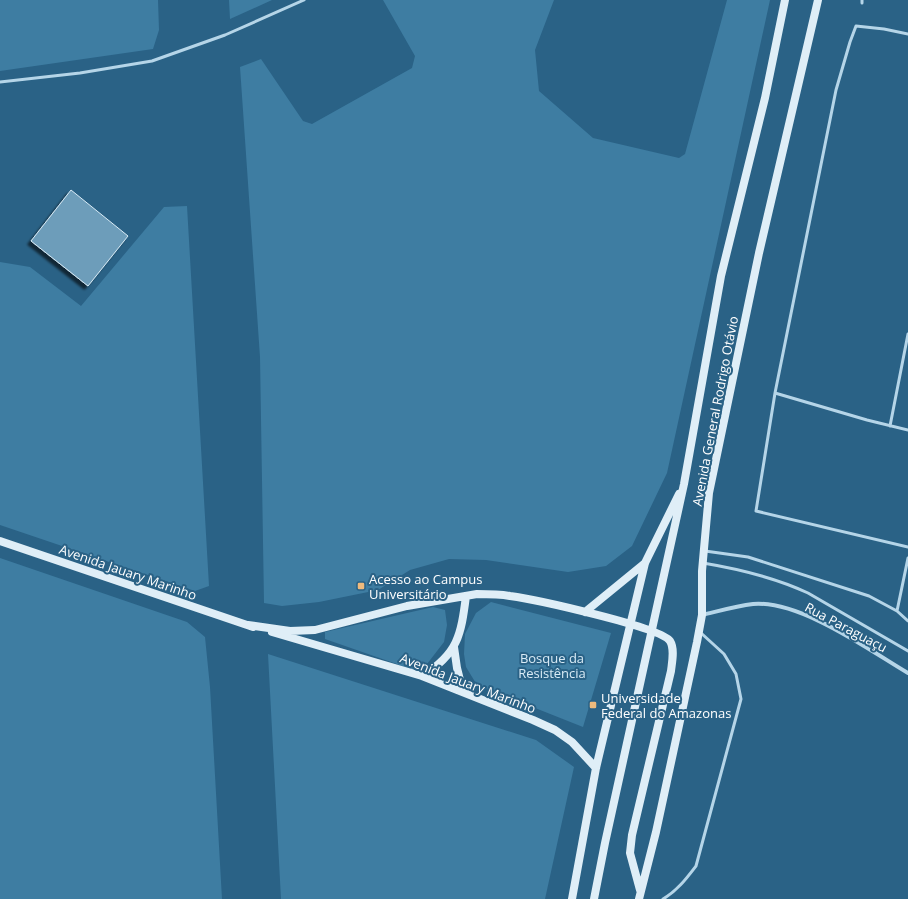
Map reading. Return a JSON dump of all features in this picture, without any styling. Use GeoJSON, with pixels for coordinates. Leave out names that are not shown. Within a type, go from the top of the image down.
{"type":"FeatureCollection","features":[{"type":"Feature","properties":{"kind":"main road","name":"Avenida General Rodrigo Otávio"},"geometry":{"type":"LineString","coordinates":[[594,899],[684,484],[721,276],[765,98],[785,0]]}},
{"type":"Feature","properties":{"kind":"main road","name":"Avenida General Rodrigo Otávio"},"geometry":{"type":"LineString","coordinates":[[638,899],[656,832],[702,615],[704,551],[710,486],[759,253],[818,0]]}},
{"type":"Feature","properties":{"kind":"main road","name":"Avenida General Rodrigo Otávio"},"geometry":{"type":"LineString","coordinates":[[572,899],[596,768],[645,563],[684,484]]}},
{"type":"Feature","properties":{"kind":"main road","name":"Avenida Jauary Marinho"},"geometry":{"type":"LineString","coordinates":[[0,541],[248,625],[422,676],[555,730],[572,742],[596,768]]}},
{"type":"Feature","properties":{"kind":"main road"},"geometry":{"type":"LineString","coordinates":[[585,612],[645,563]]}},
{"type":"Feature","properties":{"kind":"main road","name":"Avenida Jauary Marinho"},"geometry":{"type":"LineString","coordinates":[[248,625],[290,631],[315,630],[407,606],[477,594],[510,595],[585,612],[630,623],[666,637],[670,642],[673,651],[671,671],[663,710],[632,835],[630,853],[640,890]]}},
{"type":"Feature","properties":{"kind":"main road"},"geometry":{"type":"LineString","coordinates":[[422,676],[439,664],[454,647],[461,626],[466,596]]}},
{"type":"Feature","properties":{"kind":"main road"},"geometry":{"type":"LineString","coordinates":[[454,647],[463,692]]}},
{"type":"Feature","properties":{"kind":"street","name":"Rua Paraguaçu"},"geometry":{"type":"LineString","coordinates":[[702,615],[728,608],[755,604],[780,607],[806,615],[908,673]]}},
{"type":"Feature","properties":{"kind":"lane"},"geometry":{"type":"LineString","coordinates":[[0,82],[80,73],[152,61],[225,35],[304,0]]}},
{"type":"Feature","properties":{"kind":"lane"},"geometry":{"type":"LineString","coordinates":[[908,34],[884,29],[856,26],[850,42],[836,90],[775,393],[756,511],[908,547]]}},
{"type":"Feature","properties":{"kind":"lane"},"geometry":{"type":"LineString","coordinates":[[890,426],[908,334]]}},
{"type":"Feature","properties":{"kind":"lane"},"geometry":{"type":"LineString","coordinates":[[775,393],[867,420],[908,430]]}},
{"type":"Feature","properties":{"kind":"lane"},"geometry":{"type":"LineString","coordinates":[[704,551],[748,557],[869,596],[897,611],[908,621]]}},
{"type":"Feature","properties":{"kind":"lane"},"geometry":{"type":"LineString","coordinates":[[897,611],[908,558]]}},
{"type":"Feature","properties":{"kind":"lane"},"geometry":{"type":"LineString","coordinates":[[704,563],[727,567],[796,587],[908,651]]}},
{"type":"Feature","properties":{"kind":"lane"},"geometry":{"type":"LineString","coordinates":[[663,899],[672,894],[696,866],[741,699],[736,674],[724,654],[699,632]]}},
{"type":"Feature","properties":{"kind":"green space"},"geometry":{"type":"Polygon","coordinates":[[[0,0],[158,0],[159,30],[153,49],[0,71],[0,0]]]}},
{"type":"Feature","properties":{"kind":"green space"},"geometry":{"type":"Polygon","coordinates":[[[229,0],[272,0],[230,19],[229,0]]]}},
{"type":"Feature","properties":{"kind":"green space"},"geometry":{"type":"Polygon","coordinates":[[[383,0],[554,0],[535,50],[539,91],[593,138],[679,158],[685,154],[727,0],[770,0],[667,473],[632,546],[606,566],[568,572],[486,560],[449,559],[410,570],[378,590],[319,602],[282,606],[264,603],[260,357],[240,67],[261,59],[303,121],[312,124],[412,68],[415,56],[383,0]]]}},
{"type":"Feature","properties":{"kind":"green space"},"geometry":{"type":"Polygon","coordinates":[[[187,206],[209,586],[195,591],[0,525],[0,262],[30,267],[81,306],[164,207],[187,206]]]}},
{"type":"Feature","properties":{"kind":"green space"},"geometry":{"type":"Polygon","coordinates":[[[0,558],[187,622],[205,637],[210,687],[222,899],[0,899],[0,558]]]}},
{"type":"Feature","properties":{"kind":"green space","name":"Bosque da Resistência"},"geometry":{"type":"Polygon","coordinates":[[[491,602],[611,633],[583,727],[477,685],[466,667],[464,654],[465,634],[476,613],[491,602]]]}},
{"type":"Feature","properties":{"kind":"green space"},"geometry":{"type":"Polygon","coordinates":[[[433,607],[445,610],[447,625],[444,642],[427,664],[414,670],[325,639],[325,632],[433,607]]]}},
{"type":"Feature","properties":{"kind":"green space"},"geometry":{"type":"Polygon","coordinates":[[[268,654],[536,740],[574,767],[545,899],[281,899],[268,654]]]}},
{"type":"Feature","properties":{"kind":"building"},"geometry":{"type":"Polygon","coordinates":[[[71,190],[128,236],[88,286],[31,241],[71,190]]]}},
{"type":"Feature","properties":{"kind":"place","name":"Acesso ao Campus Universitário"},"geometry":{"type":"Point","coordinates":[361,586]}},
{"type":"Feature","properties":{"kind":"place","name":"Universidade Federal do Amazonas"},"geometry":{"type":"Point","coordinates":[593,705]}}]}
